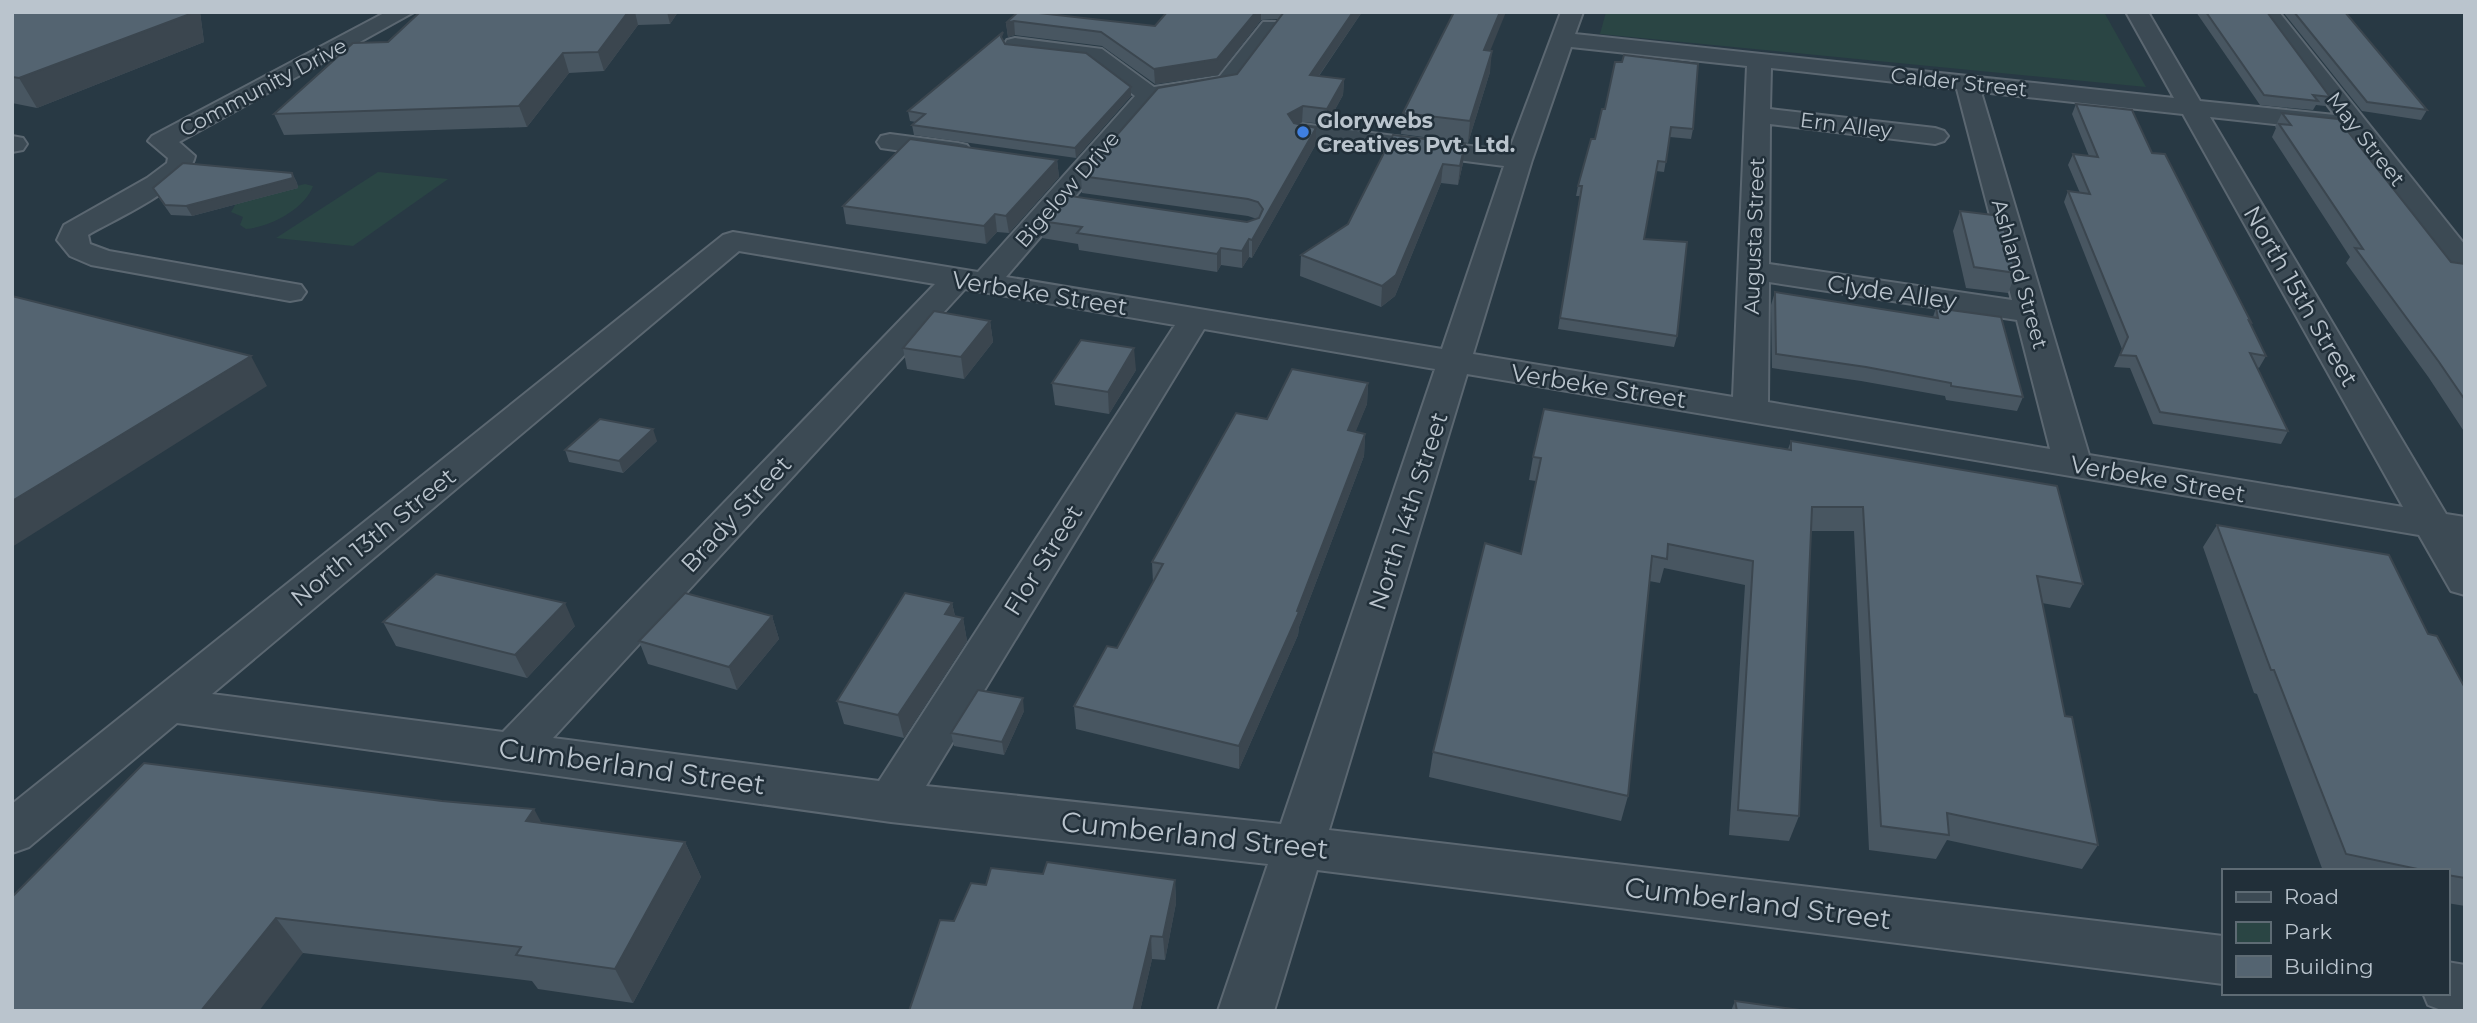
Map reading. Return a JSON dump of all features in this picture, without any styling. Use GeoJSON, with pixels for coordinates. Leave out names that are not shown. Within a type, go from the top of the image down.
{"type":"FeatureCollection","features":[{"type":"Feature","properties":{"kind":"street","name":"Community Drive"},"geometry":{"type":"LineString","coordinates":[[289,292],[102,259],[80,250],[72,240],[74,231],[157,184],[180,166],[181,156],[161,141],[403,12]]}},
{"type":"Feature","properties":{"kind":"street","name":"North 15th Street"},"geometry":{"type":"LineString","coordinates":[[2137,12],[2192,107],[2449,527],[2465,580]]}},
{"type":"Feature","properties":{"kind":"street","name":"May Street"},"geometry":{"type":"LineString","coordinates":[[2268,12],[2465,265]]}},
{"type":"Feature","properties":{"kind":"street","name":"Calder Street"},"geometry":{"type":"LineString","coordinates":[[1568,25],[1759,61],[2356,125]]}},
{"type":"Feature","properties":{"kind":"street","name":"North 14th Street"},"geometry":{"type":"LineString","coordinates":[[1246,1011],[1301,847],[1519,160],[1568,25]]}},
{"type":"Feature","properties":{"kind":"street"},"geometry":{"type":"LineString","coordinates":[[1015,45],[1094,54],[1150,95],[1227,83],[1271,27]]}},
{"type":"Feature","properties":{"kind":"street","name":"Augusta Street"},"geometry":{"type":"LineString","coordinates":[[1750,411],[1759,61]]}},
{"type":"Feature","properties":{"kind":"street","name":"Ashland Street"},"geometry":{"type":"LineString","coordinates":[[1967,83],[2073,465]]}},
{"type":"Feature","properties":{"kind":"street","name":"Bigelow Drive"},"geometry":{"type":"LineString","coordinates":[[970,282],[1071,202],[1084,170],[1150,95]]}},
{"type":"Feature","properties":{"kind":"street","name":"Ern Alley"},"geometry":{"type":"LineString","coordinates":[[1758,115],[1935,136]]}},
{"type":"Feature","properties":{"kind":"street"},"geometry":{"type":"LineString","coordinates":[[1303,132],[1519,160]]}},
{"type":"Feature","properties":{"kind":"street"},"geometry":{"type":"LineString","coordinates":[[890,142],[987,156]]}},
{"type":"Feature","properties":{"kind":"street"},"geometry":{"type":"LineString","coordinates":[[1056,166],[1084,170]]}},
{"type":"Feature","properties":{"kind":"street","name":"Verbeke Street"},"geometry":{"type":"LineString","coordinates":[[733,241],[2449,527]]}},
{"type":"Feature","properties":{"kind":"street","name":"North 13th Street"},"geometry":{"type":"LineString","coordinates":[[12,833],[733,241]]}},
{"type":"Feature","properties":{"kind":"street","name":"Clyde Alley"},"geometry":{"type":"LineString","coordinates":[[1753,271],[2030,312]]}},
{"type":"Feature","properties":{"kind":"street","name":"Brady Street"},"geometry":{"type":"LineString","coordinates":[[515,749],[970,282]]}},
{"type":"Feature","properties":{"kind":"street","name":"Flor Street"},"geometry":{"type":"LineString","coordinates":[[891,802],[1195,318]]}},
{"type":"Feature","properties":{"kind":"street","name":"Cumberland Street"},"geometry":{"type":"LineString","coordinates":[[168,705],[515,749],[891,802],[1301,847],[2222,960]]}},
{"type":"Feature","properties":{"kind":"green space"},"geometry":{"type":"Polygon","coordinates":[[[1606,12],[2104,12],[2146,87],[1600,34],[1606,12]]]}},
{"type":"Feature","properties":{"kind":"green space"},"geometry":{"type":"Polygon","coordinates":[[[378,172],[448,179],[353,246],[276,238],[378,172]]]}},
{"type":"Feature","properties":{"kind":"green space"},"geometry":{"type":"Polygon","coordinates":[[[305,184],[313,186],[303,202],[276,221],[246,229],[240,225],[243,217],[231,212],[238,200],[305,184]]]}},
{"type":"Feature","properties":{"kind":"building"},"geometry":{"type":"Polygon","coordinates":[[[12,12],[190,14],[19,78],[12,77],[12,12]]]}},
{"type":"Feature","properties":{"kind":"building"},"geometry":{"type":"Polygon","coordinates":[[[420,12],[628,12],[598,52],[563,53],[519,106],[274,114],[353,43],[388,42],[420,12]]]}},
{"type":"Feature","properties":{"kind":"building"},"geometry":{"type":"Polygon","coordinates":[[[1018,12],[1155,26],[1167,12],[1256,12],[1217,59],[1154,69],[1101,32],[1014,21],[1006,23],[1018,12]]]}},
{"type":"Feature","properties":{"kind":"building"},"geometry":{"type":"Polygon","coordinates":[[[1284,12],[1353,12],[1310,75],[1344,79],[1327,109],[1303,106],[1288,114],[1294,123],[1316,128],[1252,240],[1249,239],[1242,251],[1221,248],[1217,254],[1077,233],[1082,227],[1041,221],[1064,195],[1247,222],[1259,218],[1263,209],[1258,202],[1248,199],[1081,176],[1158,88],[1237,74],[1284,12]]]}},
{"type":"Feature","properties":{"kind":"building"},"geometry":{"type":"Polygon","coordinates":[[[1454,12],[1500,12],[1484,50],[1492,51],[1470,121],[1403,113],[1454,12]]]}},
{"type":"Feature","properties":{"kind":"building"},"geometry":{"type":"Polygon","coordinates":[[[2206,12],[2267,12],[2330,97],[2313,95],[2318,101],[2264,95],[2206,12]]]}},
{"type":"Feature","properties":{"kind":"building"},"geometry":{"type":"Polygon","coordinates":[[[2294,12],[2345,12],[2427,110],[2367,102],[2294,12]]]}},
{"type":"Feature","properties":{"kind":"building"},"geometry":{"type":"Polygon","coordinates":[[[1003,32],[1001,37],[1005,44],[1086,53],[1131,87],[1075,148],[912,125],[925,114],[908,111],[1003,32]]]}},
{"type":"Feature","properties":{"kind":"building"},"geometry":{"type":"Polygon","coordinates":[[[1624,55],[1698,64],[1693,129],[1671,127],[1666,162],[1658,161],[1644,239],[1687,242],[1677,336],[1560,318],[1582,186],[1578,186],[1591,139],[1595,139],[1602,109],[1605,109],[1615,62],[1622,62],[1624,55]]]}},
{"type":"Feature","properties":{"kind":"building"},"geometry":{"type":"Polygon","coordinates":[[[2076,104],[2132,110],[2152,153],[2165,154],[2251,322],[2249,321],[2266,356],[2250,353],[2288,431],[2160,412],[2136,356],[2120,355],[2128,337],[2068,191],[2090,194],[2073,154],[2098,157],[2076,104]]]}},
{"type":"Feature","properties":{"kind":"building"},"geometry":{"type":"Polygon","coordinates":[[[2282,113],[2338,119],[2451,262],[2465,264],[2465,400],[2355,248],[2363,249],[2279,124],[2291,125],[2282,113]]]}},
{"type":"Feature","properties":{"kind":"building"},"geometry":{"type":"Polygon","coordinates":[[[1393,135],[1465,144],[1460,166],[1443,164],[1396,275],[1382,286],[1301,255],[1348,224],[1393,135]]]}},
{"type":"Feature","properties":{"kind":"building"},"geometry":{"type":"Polygon","coordinates":[[[910,139],[1057,160],[1006,216],[995,214],[984,226],[843,206],[910,139]]]}},
{"type":"Feature","properties":{"kind":"building"},"geometry":{"type":"Polygon","coordinates":[[[183,163],[292,173],[293,178],[186,206],[165,205],[153,188],[183,163]]]}},
{"type":"Feature","properties":{"kind":"building"},"geometry":{"type":"Polygon","coordinates":[[[1960,211],[2001,216],[2016,273],[1974,267],[1960,211]]]}},
{"type":"Feature","properties":{"kind":"building"},"geometry":{"type":"Polygon","coordinates":[[[1775,292],[1938,318],[1936,308],[2001,317],[2023,397],[1951,386],[1951,383],[1866,367],[1776,354],[1775,292]]]}},
{"type":"Feature","properties":{"kind":"building"},"geometry":{"type":"Polygon","coordinates":[[[12,296],[251,356],[12,501],[12,296]]]}},
{"type":"Feature","properties":{"kind":"building"},"geometry":{"type":"Polygon","coordinates":[[[934,311],[990,321],[961,357],[903,348],[934,311]]]}},
{"type":"Feature","properties":{"kind":"building"},"geometry":{"type":"Polygon","coordinates":[[[1081,340],[1134,348],[1108,392],[1052,383],[1081,340]]]}},
{"type":"Feature","properties":{"kind":"building"},"geometry":{"type":"Polygon","coordinates":[[[1292,369],[1368,383],[1348,430],[1365,434],[1297,611],[1299,612],[1239,746],[1074,706],[1107,646],[1117,648],[1163,564],[1152,562],[1236,413],[1267,419],[1292,369]]]}},
{"type":"Feature","properties":{"kind":"building"},"geometry":{"type":"Polygon","coordinates":[[[1544,409],[1791,450],[1791,441],[2057,486],[2083,584],[2037,576],[2065,716],[2072,717],[2098,845],[1947,813],[1949,835],[1881,826],[1863,507],[1812,507],[1799,816],[1738,810],[1753,561],[1668,544],[1667,559],[1652,556],[1628,796],[1433,752],[1485,543],[1521,554],[1541,458],[1533,457],[1544,409]]]}},
{"type":"Feature","properties":{"kind":"building"},"geometry":{"type":"Polygon","coordinates":[[[600,419],[653,429],[619,461],[565,450],[600,419]]]}},
{"type":"Feature","properties":{"kind":"building"},"geometry":{"type":"Polygon","coordinates":[[[2217,525],[2389,555],[2428,634],[2437,636],[2465,688],[2465,878],[2449,875],[2449,869],[2417,869],[2346,854],[2274,670],[2271,670],[2217,525]]]}},
{"type":"Feature","properties":{"kind":"building"},"geometry":{"type":"Polygon","coordinates":[[[436,574],[565,603],[515,655],[383,622],[436,574]]]}},
{"type":"Feature","properties":{"kind":"building"},"geometry":{"type":"Polygon","coordinates":[[[685,593],[772,616],[729,667],[639,641],[685,593]]]}},
{"type":"Feature","properties":{"kind":"building"},"geometry":{"type":"Polygon","coordinates":[[[905,593],[952,603],[945,614],[963,618],[898,715],[837,701],[905,593]]]}},
{"type":"Feature","properties":{"kind":"building"},"geometry":{"type":"Polygon","coordinates":[[[978,690],[1023,698],[1002,742],[951,733],[978,690]]]}},
{"type":"Feature","properties":{"kind":"building"},"geometry":{"type":"Polygon","coordinates":[[[144,763],[442,801],[534,809],[526,821],[685,842],[615,969],[516,955],[521,947],[276,918],[201,1011],[12,1011],[12,897],[144,763]]]}},
{"type":"Feature","properties":{"kind":"building"},"geometry":{"type":"Polygon","coordinates":[[[1047,862],[1175,880],[1163,937],[1151,936],[1133,1011],[909,1011],[940,920],[954,921],[971,883],[986,885],[991,868],[1043,874],[1047,862]]]}},
{"type":"Feature","properties":{"kind":"building"},"geometry":{"type":"Polygon","coordinates":[[[1735,1001],[1807,1011],[1737,1011],[1735,1001]]]}},
{"type":"Feature","properties":{"kind":"place","name":"Glorywebs Creatives Pvt. Ltd."},"geometry":{"type":"Point","coordinates":[1303,132]}}]}
